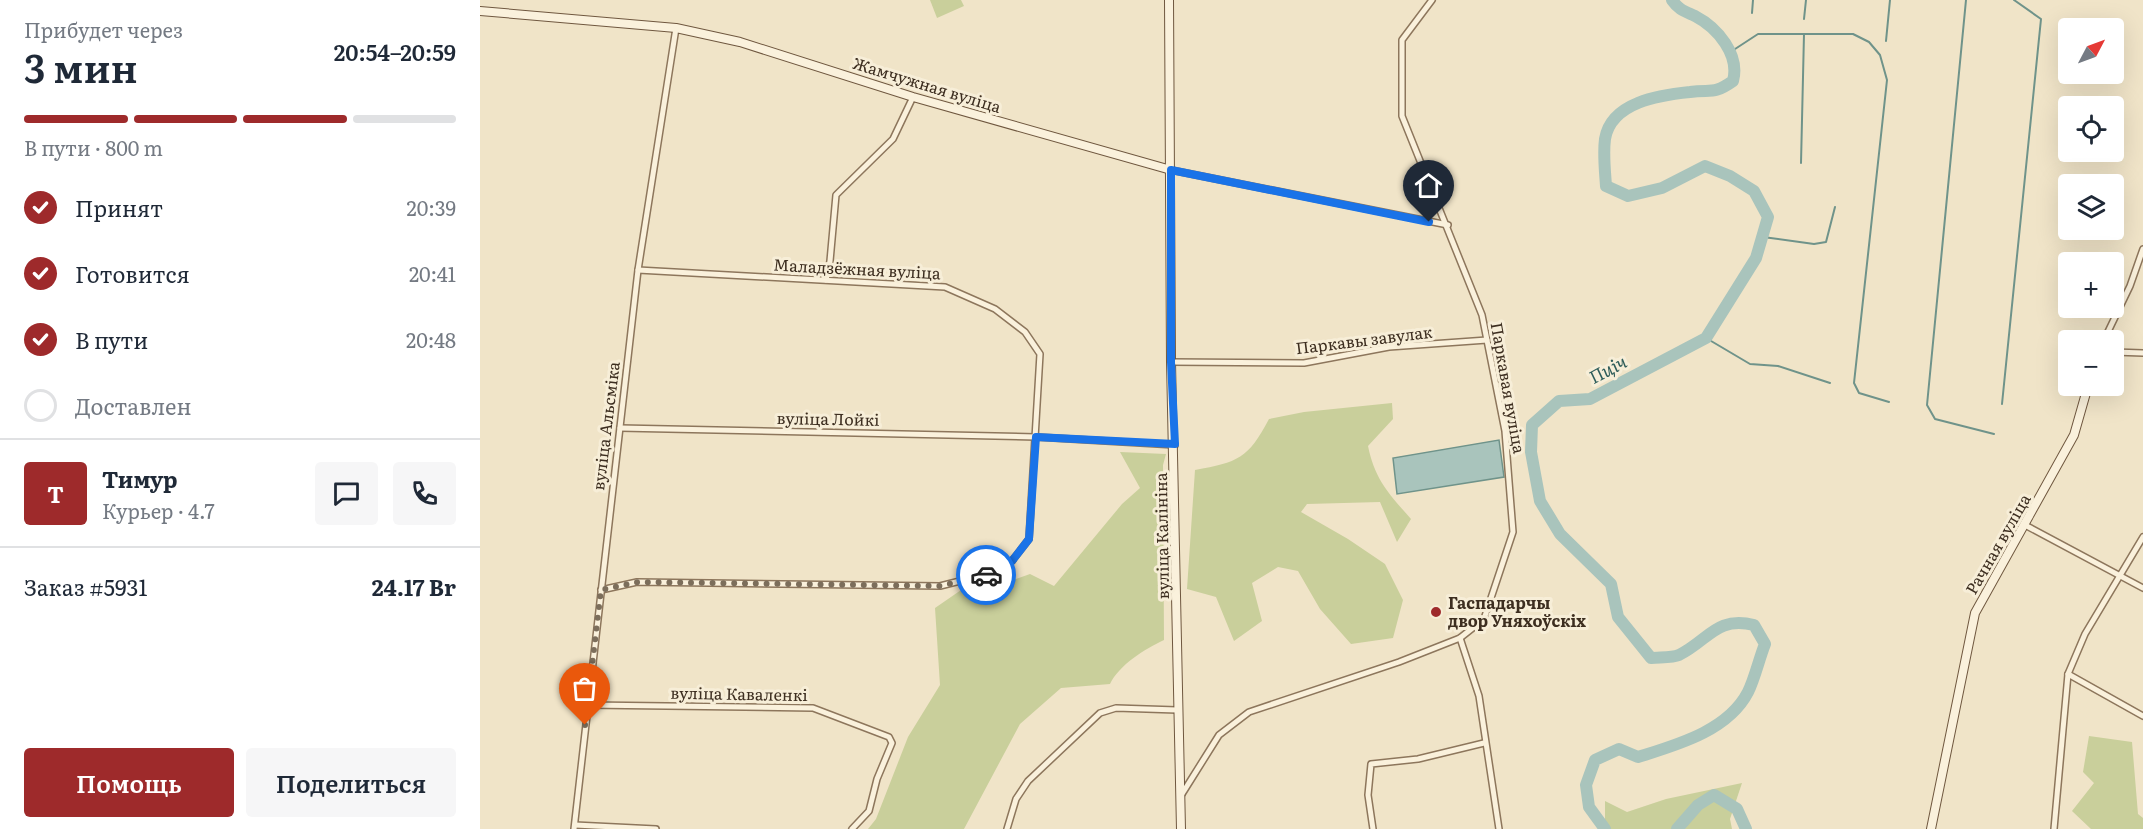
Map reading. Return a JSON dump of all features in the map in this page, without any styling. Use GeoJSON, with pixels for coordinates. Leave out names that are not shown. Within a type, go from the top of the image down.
{"type":"FeatureCollection","features":[{"type":"Feature","properties":{"kind":"street","name":"вуліца Калініна"},"geometry":{"type":"LineString","coordinates":[[1169,0],[1171,362],[1175,444],[1177,710],[1181,829]]}},
{"type":"Feature","properties":{"kind":"street","name":"Паркавая вуліца"},"geometry":{"type":"LineString","coordinates":[[1181,796],[1219,735],[1249,712],[1399,662],[1460,638],[1484,619],[1513,532],[1505,431],[1482,315],[1448,225],[1419,164],[1402,116],[1402,40],[1432,0]]}},
{"type":"Feature","properties":{"kind":"street","name":"Жамчужная вуліца"},"geometry":{"type":"LineString","coordinates":[[480,11],[676,28],[740,42],[913,97],[1171,170]]}},
{"type":"Feature","properties":{"kind":"street","name":"вуліца Альсміка"},"geometry":{"type":"LineString","coordinates":[[574,827],[638,270],[676,28]]}},
{"type":"Feature","properties":{"kind":"street"},"geometry":{"type":"LineString","coordinates":[[826,280],[836,195],[893,139],[913,97]]}},
{"type":"Feature","properties":{"kind":"street"},"geometry":{"type":"LineString","coordinates":[[1171,170],[1448,225]]}},
{"type":"Feature","properties":{"kind":"street"},"geometry":{"type":"LineString","coordinates":[[2109,330],[2130,286],[2143,249]]}},
{"type":"Feature","properties":{"kind":"street","name":"Маладзёжная вуліца"},"geometry":{"type":"LineString","coordinates":[[638,270],[945,287],[995,309],[1025,333],[1040,354],[1036,437]]}},
{"type":"Feature","properties":{"kind":"street","name":"Паркавы завулак"},"geometry":{"type":"LineString","coordinates":[[1171,362],[1304,363],[1389,347],[1487,340]]}},
{"type":"Feature","properties":{"kind":"street"},"geometry":{"type":"LineString","coordinates":[[2124,352],[2143,352]]}},
{"type":"Feature","properties":{"kind":"street","name":"Рачная вуліца"},"geometry":{"type":"LineString","coordinates":[[1931,829],[1975,613],[1984,592],[2025,525],[2074,435],[2085,396]]}},
{"type":"Feature","properties":{"kind":"street","name":"вуліца Лойкі"},"geometry":{"type":"LineString","coordinates":[[620,428],[1036,437],[1175,444]]}},
{"type":"Feature","properties":{"kind":"street"},"geometry":{"type":"LineString","coordinates":[[601,590],[638,582],[940,586],[996,572],[1012,561],[1029,539],[1036,437]]}},
{"type":"Feature","properties":{"kind":"street"},"geometry":{"type":"LineString","coordinates":[[2025,525],[2143,588]]}},
{"type":"Feature","properties":{"kind":"street"},"geometry":{"type":"LineString","coordinates":[[2054,829],[2068,674],[2085,634],[2143,537]]}},
{"type":"Feature","properties":{"kind":"street"},"geometry":{"type":"LineString","coordinates":[[1460,638],[1479,696],[1498,829]]}},
{"type":"Feature","properties":{"kind":"street"},"geometry":{"type":"LineString","coordinates":[[2068,674],[2143,716]]}},
{"type":"Feature","properties":{"kind":"street","name":"вуліца Каваленкі"},"geometry":{"type":"LineString","coordinates":[[588,705],[813,708],[890,736],[892,743],[889,754],[877,779],[869,811],[852,829]]}},
{"type":"Feature","properties":{"kind":"street"},"geometry":{"type":"LineString","coordinates":[[1007,829],[1016,799],[1028,781],[1100,713],[1116,708],[1177,710]]}},
{"type":"Feature","properties":{"kind":"street"},"geometry":{"type":"LineString","coordinates":[[1373,829],[1368,795],[1371,764],[1418,759],[1484,743]]}},
{"type":"Feature","properties":{"kind":"street"},"geometry":{"type":"LineString","coordinates":[[574,827],[656,829]]}},
{"type":"Feature","properties":{"kind":"green space"},"geometry":{"type":"Polygon","coordinates":[[[930,0],[961,0],[964,6],[937,18],[930,0]]]}},
{"type":"Feature","properties":{"kind":"green space"},"geometry":{"type":"Polygon","coordinates":[[[1392,403],[1393,419],[1368,446],[1379,477],[1411,519],[1397,542],[1380,502],[1307,504],[1301,512],[1385,564],[1403,600],[1393,638],[1351,644],[1320,609],[1298,571],[1278,567],[1252,583],[1262,621],[1234,641],[1216,597],[1187,589],[1195,470],[1232,461],[1248,451],[1269,419],[1304,412],[1392,403]]]}},
{"type":"Feature","properties":{"kind":"green space"},"geometry":{"type":"Polygon","coordinates":[[[1120,452],[1166,454],[1163,465],[1164,640],[1126,664],[1110,684],[1061,688],[1020,724],[964,829],[868,829],[876,819],[908,737],[940,685],[935,608],[964,588],[996,586],[1030,574],[1054,586],[1122,504],[1140,488],[1120,452]]]}},
{"type":"Feature","properties":{"kind":"green space"},"geometry":{"type":"Polygon","coordinates":[[[2089,736],[2132,742],[2138,814],[2143,818],[2143,829],[2091,829],[2072,811],[2094,783],[2083,772],[2089,736]]]}},
{"type":"Feature","properties":{"kind":"green space"},"geometry":{"type":"Polygon","coordinates":[[[1742,783],[1730,819],[1732,829],[1605,829],[1605,801],[1627,812],[1666,799],[1742,783]]]}},
{"type":"Feature","properties":{"kind":"water"},"geometry":{"type":"Polygon","coordinates":[[[1499,440],[1504,477],[1397,494],[1393,458],[1499,440]]]}},
{"type":"Feature","properties":{"kind":"waterway","name":"Пціч"},"geometry":{"type":"LineString","coordinates":[[1605,829],[1589,807],[1586,785],[1595,760],[1619,749],[1638,757],[1700,735],[1714,727],[1728,717],[1748,692],[1765,644],[1754,625],[1730,624],[1714,631],[1679,655],[1651,658],[1618,617],[1611,584],[1560,534],[1540,501],[1531,452],[1532,425],[1559,401],[1590,399],[1706,338],[1756,258],[1768,217],[1754,191],[1730,176],[1705,166],[1662,188],[1628,196],[1606,186],[1605,139],[1609,126],[1617,116],[1638,103],[1652,98],[1716,90],[1733,81],[1734,71],[1730,52],[1719,35],[1704,21],[1679,8],[1672,0]]}},
{"type":"Feature","properties":{"kind":"waterway"},"geometry":{"type":"LineString","coordinates":[[1752,13],[1753,0]]}},
{"type":"Feature","properties":{"kind":"waterway"},"geometry":{"type":"LineString","coordinates":[[1804,19],[1806,0]]}},
{"type":"Feature","properties":{"kind":"waterway"},"geometry":{"type":"LineString","coordinates":[[1886,41],[1890,0]]}},
{"type":"Feature","properties":{"kind":"waterway"},"geometry":{"type":"LineString","coordinates":[[1966,0],[1927,405],[1935,419],[1994,434]]}},
{"type":"Feature","properties":{"kind":"waterway"},"geometry":{"type":"LineString","coordinates":[[2002,404],[2041,19],[2014,0]]}},
{"type":"Feature","properties":{"kind":"waterway"},"geometry":{"type":"LineString","coordinates":[[1732,51],[1758,34],[1853,34],[1869,42],[1880,55],[1887,80],[1854,383],[1859,393],[1889,402]]}},
{"type":"Feature","properties":{"kind":"waterway"},"geometry":{"type":"LineString","coordinates":[[1801,163],[1804,34]]}},
{"type":"Feature","properties":{"kind":"waterway"},"geometry":{"type":"LineString","coordinates":[[1763,237],[1814,244],[1826,242],[1835,207]]}},
{"type":"Feature","properties":{"kind":"waterway"},"geometry":{"type":"LineString","coordinates":[[1706,338],[1750,364],[1778,366],[1830,383]]}},
{"type":"Feature","properties":{"kind":"waterway","name":"Пціч"},"geometry":{"type":"LineString","coordinates":[[1677,829],[1698,805],[1714,795],[1737,809],[1746,829]]}},
{"type":"Feature","properties":{"kind":"way so far"},"geometry":{"type":"LineString","coordinates":[[585,725],[601,590],[638,582],[940,586],[986,575]]}},
{"type":"Feature","properties":{"kind":"place","name":"Гаспадарчы двор Уняхоўскіх"},"geometry":{"type":"Point","coordinates":[1436,612]}},
{"type":"Feature","properties":{"kind":"route"},"geometry":{"type":"LineString","coordinates":[[986,575],[996,572],[1012,561],[1029,539],[1036,437],[1175,444],[1171,362],[1171,170],[1429,222]]}}]}
